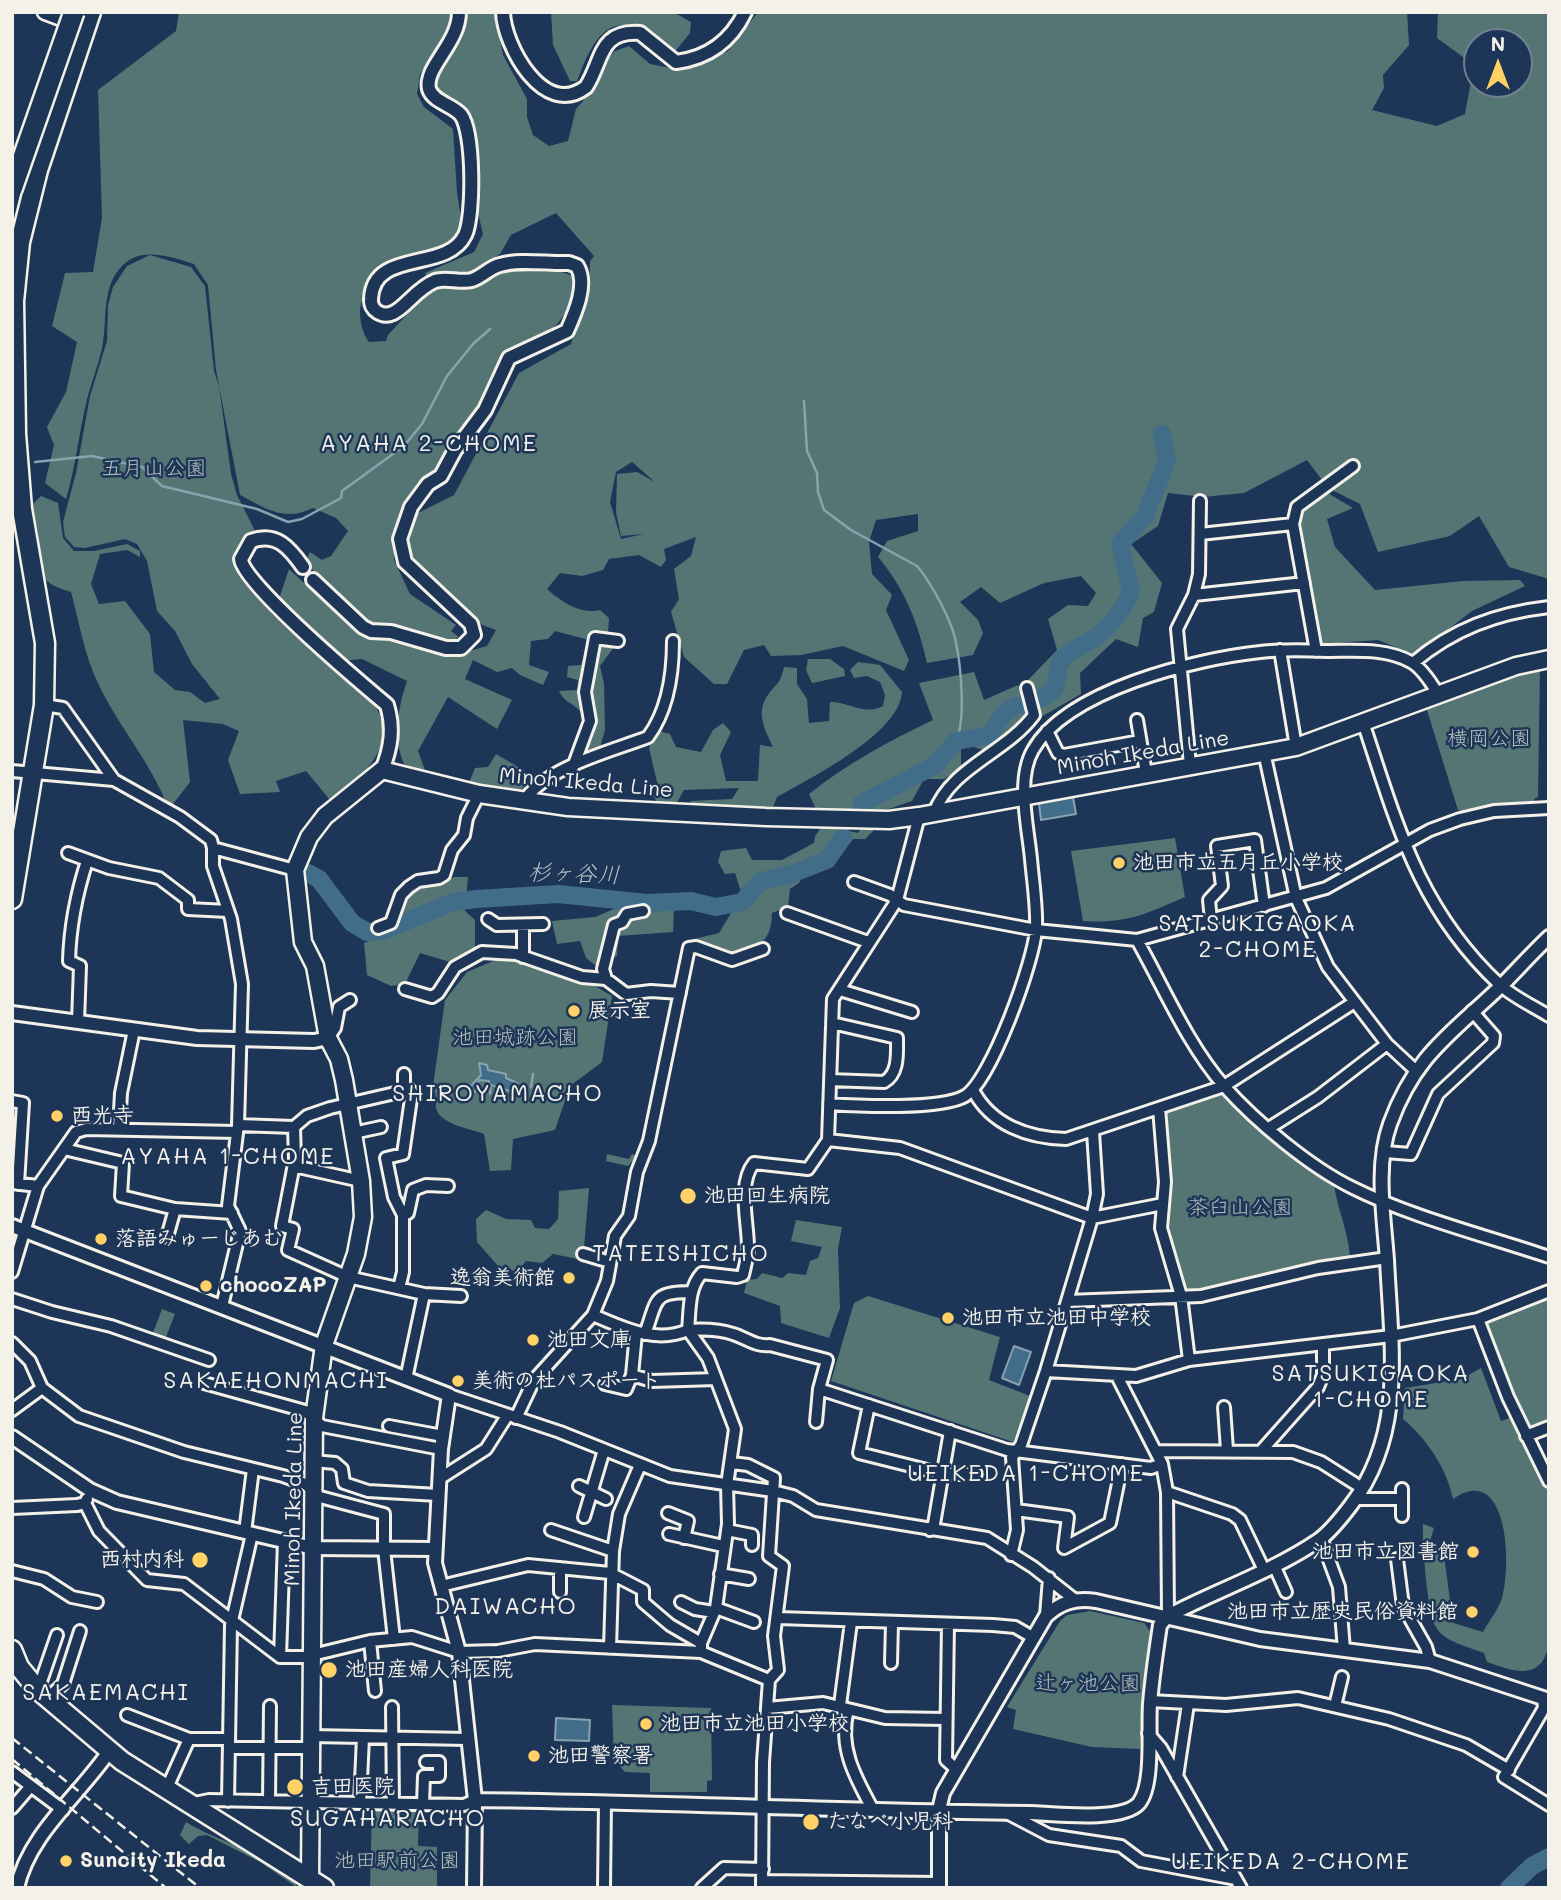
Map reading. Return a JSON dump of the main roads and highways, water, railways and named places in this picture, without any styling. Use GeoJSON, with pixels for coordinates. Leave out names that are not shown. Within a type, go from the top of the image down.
{"type":"FeatureCollection","features":[{"type":"Feature","properties":{"kind":"highway"},"geometry":{"type":"LineString","coordinates":[[12,151],[61,12]]}},
{"type":"Feature","properties":{"kind":"highway"},"geometry":{"type":"LineString","coordinates":[[12,189],[84,17]]}},
{"type":"Feature","properties":{"kind":"highway"},"geometry":{"type":"LineString","coordinates":[[12,899],[44,705],[45,643],[22,509],[16,434],[14,300],[20,242],[38,170],[84,17]]}},
{"type":"Feature","properties":{"kind":"highway"},"geometry":{"type":"LineString","coordinates":[[15,1662],[43,1695],[110,1750],[166,1790],[316,1884]]}},
{"type":"Feature","properties":{"kind":"main road"},"geometry":{"type":"LineString","coordinates":[[45,12],[84,17]]}},
{"type":"Feature","properties":{"kind":"main road","name":"Minoh Ikeda Line"},"geometry":{"type":"LineString","coordinates":[[316,1884],[307,1742],[312,1655],[314,1418],[324,1345],[348,1277],[363,1217],[361,1181],[339,1059],[328,1038],[315,966],[303,942],[295,870],[309,837],[325,816],[383,770],[523,802],[766,817],[889,820],[1296,747],[1516,666],[1549,659]]}},
{"type":"Feature","properties":{"kind":"water"},"geometry":{"type":"Polygon","coordinates":[[[1073,797],[1076,814],[1041,820],[1039,803],[1073,797]]]}},
{"type":"Feature","properties":{"kind":"water"},"geometry":{"type":"Polygon","coordinates":[[[479,1063],[487,1065],[488,1070],[506,1074],[506,1078],[517,1083],[518,1088],[513,1092],[491,1085],[490,1094],[489,1081],[479,1080],[475,1092],[469,1088],[481,1075],[479,1063]]]}},
{"type":"Feature","properties":{"kind":"water"},"geometry":{"type":"Polygon","coordinates":[[[1014,1346],[1031,1352],[1019,1385],[1002,1378],[1014,1346]]]}},
{"type":"Feature","properties":{"kind":"water"},"geometry":{"type":"Polygon","coordinates":[[[556,1718],[590,1720],[589,1741],[555,1740],[556,1718]]]}},
{"type":"Feature","properties":{"kind":"waterway"},"geometry":{"type":"LineString","coordinates":[[35,462],[92,456],[142,467],[162,486],[257,509],[288,522],[302,519],[341,498],[342,491],[404,446],[422,424],[447,376],[473,344],[490,329]]}},
{"type":"Feature","properties":{"kind":"waterway"},"geometry":{"type":"LineString","coordinates":[[804,401],[807,451],[817,473],[818,492],[824,510],[851,530],[917,566],[946,614],[956,643],[961,679],[961,720],[956,741]]}},
{"type":"Feature","properties":{"kind":"waterway","name":"杉ヶ谷川"},"geometry":{"type":"LineString","coordinates":[[862,803],[934,766],[956,741],[990,735],[1011,708],[1050,693],[1055,687],[1063,659],[1071,651],[1095,638],[1116,617],[1131,591],[1120,544],[1145,516],[1167,461],[1162,434]]}},
{"type":"Feature","properties":{"kind":"waterway","name":"杉ヶ谷川"},"geometry":{"type":"LineString","coordinates":[[308,873],[319,879],[352,923],[367,932],[383,931],[453,902],[476,899],[558,894],[647,903],[691,901],[716,907],[742,902],[761,881],[789,875],[827,860],[843,837]]}},
{"type":"Feature","properties":{"kind":"waterway"},"geometry":{"type":"LineString","coordinates":[[531,1087],[533,1074]]}},
{"type":"Feature","properties":{"kind":"waterway"},"geometry":{"type":"LineString","coordinates":[[1509,1888],[1532,1866],[1549,1857]]}},
{"type":"Feature","properties":{"kind":"railway"},"geometry":{"type":"LineString","coordinates":[[12,1738],[200,1888]]}},
{"type":"Feature","properties":{"kind":"railway"},"geometry":{"type":"LineString","coordinates":[[12,1759],[166,1888]]}},
{"type":"Feature","properties":{"kind":"place","name":"池田市立五月丘小学校"},"geometry":{"type":"Point","coordinates":[1119,863]}},
{"type":"Feature","properties":{"kind":"place","name":"展示室"},"geometry":{"type":"Point","coordinates":[574,1011]}},
{"type":"Feature","properties":{"kind":"place","name":"西光寺"},"geometry":{"type":"Point","coordinates":[57,1116]}},
{"type":"Feature","properties":{"kind":"place","name":"池田回生病院"},"geometry":{"type":"Point","coordinates":[688,1196]}},
{"type":"Feature","properties":{"kind":"place","name":"落語みゅーじあむ"},"geometry":{"type":"Point","coordinates":[101,1239]}},
{"type":"Feature","properties":{"kind":"place","name":"逸翁美術館"},"geometry":{"type":"Point","coordinates":[569,1278]}},
{"type":"Feature","properties":{"kind":"place","name":"chocoZAP"},"geometry":{"type":"Point","coordinates":[206,1286]}},
{"type":"Feature","properties":{"kind":"place","name":"池田市立池田中学校"},"geometry":{"type":"Point","coordinates":[948,1318]}},
{"type":"Feature","properties":{"kind":"place","name":"池田文庫"},"geometry":{"type":"Point","coordinates":[533,1340]}},
{"type":"Feature","properties":{"kind":"place","name":"美術の杜パスポート"},"geometry":{"type":"Point","coordinates":[458,1381]}},
{"type":"Feature","properties":{"kind":"place","name":"池田市立図書館"},"geometry":{"type":"Point","coordinates":[1473,1552]}},
{"type":"Feature","properties":{"kind":"place","name":"西村内科"},"geometry":{"type":"Point","coordinates":[200,1560]}},
{"type":"Feature","properties":{"kind":"place","name":"池田市立歴史民俗資料館"},"geometry":{"type":"Point","coordinates":[1472,1612]}},
{"type":"Feature","properties":{"kind":"place","name":"池田産婦人科医院"},"geometry":{"type":"Point","coordinates":[329,1670]}},
{"type":"Feature","properties":{"kind":"place","name":"池田市立池田小学校"},"geometry":{"type":"Point","coordinates":[646,1724]}},
{"type":"Feature","properties":{"kind":"place","name":"池田警察署"},"geometry":{"type":"Point","coordinates":[534,1756]}},
{"type":"Feature","properties":{"kind":"place","name":"吉田医院"},"geometry":{"type":"Point","coordinates":[295,1787]}},
{"type":"Feature","properties":{"kind":"place","name":"たなべ小児科"},"geometry":{"type":"Point","coordinates":[811,1822]}},
{"type":"Feature","properties":{"kind":"place","name":"Suncity Ikeda"},"geometry":{"type":"Point","coordinates":[66,1861]}},
{"type":"Feature","properties":{"kind":"district","name":"AYAHA 2-CHOME"},"geometry":{"type":"Point","coordinates":[429,444]}},
{"type":"Feature","properties":{"kind":"district","name":"SATSUKIGAOKA 2-CHOME"},"geometry":{"type":"Point","coordinates":[1258,937]}},
{"type":"Feature","properties":{"kind":"district","name":"SHIROYAMACHO"},"geometry":{"type":"Point","coordinates":[498,1094]}},
{"type":"Feature","properties":{"kind":"district","name":"AYAHA 1-CHOME"},"geometry":{"type":"Point","coordinates":[228,1157]}},
{"type":"Feature","properties":{"kind":"district","name":"TATEISHICHO"},"geometry":{"type":"Point","coordinates":[681,1254]}},
{"type":"Feature","properties":{"kind":"district","name":"SAKAEHONMACHI"},"geometry":{"type":"Point","coordinates":[276,1381]}},
{"type":"Feature","properties":{"kind":"district","name":"SATSUKIGAOKA 1-CHOME"},"geometry":{"type":"Point","coordinates":[1371,1387]}},
{"type":"Feature","properties":{"kind":"district","name":"UEIKEDA 1-CHOME"},"geometry":{"type":"Point","coordinates":[1026,1474]}},
{"type":"Feature","properties":{"kind":"district","name":"DAIWACHO"},"geometry":{"type":"Point","coordinates":[506,1607]}},
{"type":"Feature","properties":{"kind":"district","name":"SAKAEMACHI"},"geometry":{"type":"Point","coordinates":[106,1693]}},
{"type":"Feature","properties":{"kind":"district","name":"SUGAHARACHO"},"geometry":{"type":"Point","coordinates":[388,1819]}},
{"type":"Feature","properties":{"kind":"district","name":"UEIKEDA 2-CHOME"},"geometry":{"type":"Point","coordinates":[1291,1862]}},
{"type":"Feature","properties":{"kind":"park label","name":"五月山公園"},"geometry":{"type":"Point","coordinates":[154,469]}},
{"type":"Feature","properties":{"kind":"park label","name":"横岡公園"},"geometry":{"type":"Point","coordinates":[1489,739]}},
{"type":"Feature","properties":{"kind":"park label","name":"池田城跡公園"},"geometry":{"type":"Point","coordinates":[515,1038]}},
{"type":"Feature","properties":{"kind":"park label","name":"茶臼山公園"},"geometry":{"type":"Point","coordinates":[1240,1208]}},
{"type":"Feature","properties":{"kind":"park label","name":"辻ヶ池公園"},"geometry":{"type":"Point","coordinates":[1088,1684]}},
{"type":"Feature","properties":{"kind":"park label","name":"池田駅前公園"},"geometry":{"type":"Point","coordinates":[397,1861]}}]}
